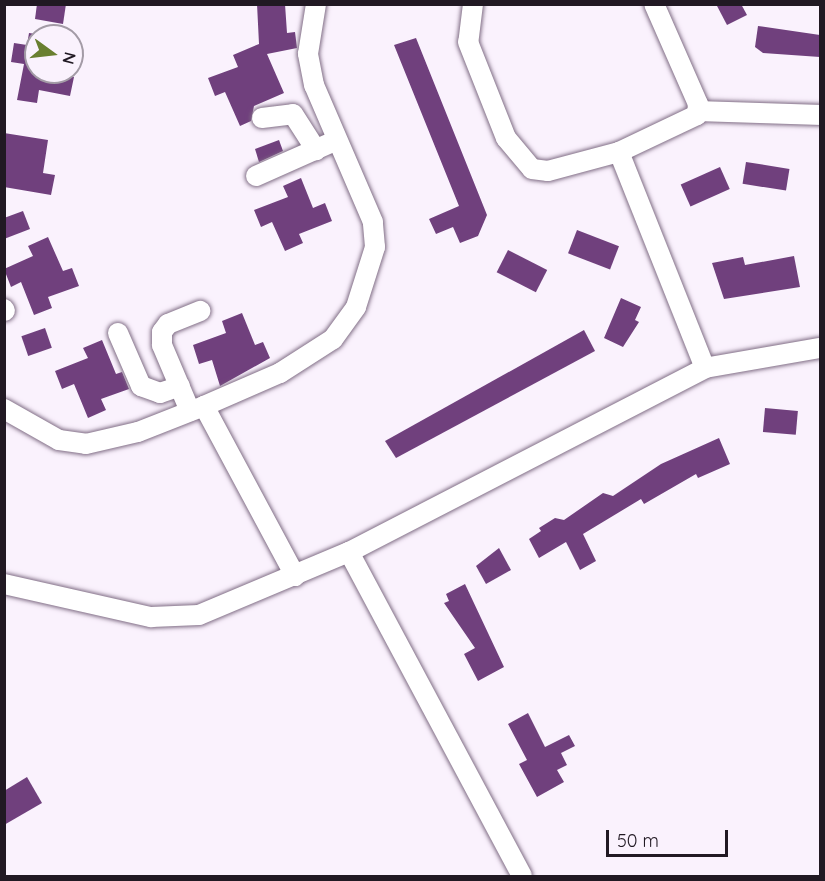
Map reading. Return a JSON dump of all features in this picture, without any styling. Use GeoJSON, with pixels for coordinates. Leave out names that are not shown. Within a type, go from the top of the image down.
{"type":"FeatureCollection","features":[{"type":"Feature","properties":{"kind":"street"},"geometry":{"type":"LineString","coordinates":[[4,409],[59,440],[86,444],[138,432],[280,373],[333,339],[356,307],[375,247],[373,222],[335,141],[308,54],[316,4]]}},
{"type":"Feature","properties":{"kind":"street"},"geometry":{"type":"LineString","coordinates":[[473,4],[468,42],[519,159],[532,169],[548,171],[619,152],[699,111],[820,115]]}},
{"type":"Feature","properties":{"kind":"street"},"geometry":{"type":"LineString","coordinates":[[654,4],[699,111]]}},
{"type":"Feature","properties":{"kind":"street"},"geometry":{"type":"LineString","coordinates":[[262,118],[293,114],[316,150]]}},
{"type":"Feature","properties":{"kind":"street"},"geometry":{"type":"LineString","coordinates":[[256,176],[335,141]]}},
{"type":"Feature","properties":{"kind":"street"},"geometry":{"type":"LineString","coordinates":[[619,152],[705,368]]}},
{"type":"Feature","properties":{"kind":"street"},"geometry":{"type":"LineString","coordinates":[[201,311],[168,324],[162,332],[180,386],[197,408],[295,576]]}},
{"type":"Feature","properties":{"kind":"street"},"geometry":{"type":"LineString","coordinates":[[118,333],[141,386],[160,393],[180,386]]}},
{"type":"Feature","properties":{"kind":"street"},"geometry":{"type":"LineString","coordinates":[[4,584],[172,619],[221,609],[348,552],[705,368],[820,348]]}},
{"type":"Feature","properties":{"kind":"street"},"geometry":{"type":"LineString","coordinates":[[348,552],[522,876]]}},
{"type":"Feature","properties":{"kind":"building"},"geometry":{"type":"Polygon","coordinates":[[[37,4],[66,4],[63,24],[35,19],[37,4]]]}},
{"type":"Feature","properties":{"kind":"building"},"geometry":{"type":"Polygon","coordinates":[[[257,4],[285,4],[287,33],[295,32],[297,48],[267,54],[284,93],[254,106],[251,121],[240,126],[225,92],[215,96],[208,78],[238,67],[233,55],[259,44],[257,4]]]}},
{"type":"Feature","properties":{"kind":"building"},"geometry":{"type":"Polygon","coordinates":[[[716,4],[741,4],[747,15],[727,25],[716,4]]]}},
{"type":"Feature","properties":{"kind":"building"},"geometry":{"type":"Polygon","coordinates":[[[758,26],[820,35],[820,57],[763,53],[755,47],[758,26]]]}},
{"type":"Feature","properties":{"kind":"building"},"geometry":{"type":"Polygon","coordinates":[[[416,38],[487,215],[478,236],[460,243],[453,227],[436,234],[429,219],[459,206],[394,45],[416,38]]]}},
{"type":"Feature","properties":{"kind":"building"},"geometry":{"type":"Polygon","coordinates":[[[14,43],[24,45],[24,64],[11,62],[14,43]]]}},
{"type":"Feature","properties":{"kind":"building"},"geometry":{"type":"Polygon","coordinates":[[[24,64],[24,84],[73,84],[70,96],[39,90],[37,103],[17,100],[24,64]]]}},
{"type":"Feature","properties":{"kind":"building"},"geometry":{"type":"Polygon","coordinates":[[[4,133],[48,140],[43,173],[55,175],[51,195],[4,187],[4,133]]]}},
{"type":"Feature","properties":{"kind":"building"},"geometry":{"type":"Polygon","coordinates":[[[279,140],[283,151],[259,162],[255,149],[279,140]]]}},
{"type":"Feature","properties":{"kind":"building"},"geometry":{"type":"Polygon","coordinates":[[[746,162],[789,169],[786,191],[743,184],[746,162]]]}},
{"type":"Feature","properties":{"kind":"building"},"geometry":{"type":"Polygon","coordinates":[[[720,167],[730,189],[690,206],[681,184],[720,167]]]}},
{"type":"Feature","properties":{"kind":"building"},"geometry":{"type":"Polygon","coordinates":[[[301,178],[313,208],[325,203],[332,221],[299,234],[303,243],[285,251],[272,222],[261,227],[254,210],[288,197],[283,186],[301,178]]]}},
{"type":"Feature","properties":{"kind":"building"},"geometry":{"type":"Polygon","coordinates":[[[23,211],[30,229],[4,239],[4,218],[23,211]]]}},
{"type":"Feature","properties":{"kind":"building"},"geometry":{"type":"Polygon","coordinates":[[[577,230],[619,246],[610,269],[568,253],[577,230]]]}},
{"type":"Feature","properties":{"kind":"building"},"geometry":{"type":"Polygon","coordinates":[[[48,237],[63,271],[72,268],[79,286],[48,297],[52,308],[34,315],[21,282],[11,287],[4,269],[33,256],[28,246],[48,237]]]}},
{"type":"Feature","properties":{"kind":"building"},"geometry":{"type":"Polygon","coordinates":[[[508,250],[547,270],[536,292],[497,272],[508,250]]]}},
{"type":"Feature","properties":{"kind":"building"},"geometry":{"type":"Polygon","coordinates":[[[794,256],[800,287],[724,299],[712,263],[743,257],[745,265],[794,256]]]}},
{"type":"Feature","properties":{"kind":"building"},"geometry":{"type":"Polygon","coordinates":[[[621,298],[641,307],[635,320],[639,322],[623,347],[604,338],[621,298]]]}},
{"type":"Feature","properties":{"kind":"building"},"geometry":{"type":"Polygon","coordinates":[[[242,313],[255,345],[263,342],[270,358],[220,386],[212,360],[199,364],[193,345],[226,333],[222,321],[242,313]]]}},
{"type":"Feature","properties":{"kind":"building"},"geometry":{"type":"Polygon","coordinates":[[[45,328],[52,348],[28,356],[21,336],[45,328]]]}},
{"type":"Feature","properties":{"kind":"building"},"geometry":{"type":"Polygon","coordinates":[[[584,330],[595,351],[396,458],[385,441],[584,330]]]}},
{"type":"Feature","properties":{"kind":"building"},"geometry":{"type":"Polygon","coordinates":[[[102,340],[116,374],[122,372],[129,389],[101,399],[106,410],[88,418],[74,384],[62,389],[55,371],[88,358],[83,348],[102,340]]]}},
{"type":"Feature","properties":{"kind":"building"},"geometry":{"type":"Polygon","coordinates":[[[765,408],[798,411],[796,435],[763,432],[765,408]]]}},
{"type":"Feature","properties":{"kind":"building"},"geometry":{"type":"Polygon","coordinates":[[[719,438],[730,464],[698,478],[696,474],[644,504],[641,499],[583,534],[596,561],[580,570],[566,542],[539,558],[529,539],[541,531],[539,528],[555,518],[564,520],[603,493],[613,496],[661,464],[719,438]]]}},
{"type":"Feature","properties":{"kind":"building"},"geometry":{"type":"Polygon","coordinates":[[[499,548],[511,570],[486,584],[476,566],[499,548]]]}},
{"type":"Feature","properties":{"kind":"building"},"geometry":{"type":"Polygon","coordinates":[[[465,584],[504,667],[478,681],[464,654],[475,648],[444,603],[449,601],[446,594],[465,584]]]}},
{"type":"Feature","properties":{"kind":"building"},"geometry":{"type":"Polygon","coordinates":[[[528,713],[545,747],[569,735],[575,746],[561,753],[567,765],[557,770],[564,782],[537,797],[519,764],[527,760],[508,724],[528,713]]]}},
{"type":"Feature","properties":{"kind":"building"},"geometry":{"type":"Polygon","coordinates":[[[27,777],[42,803],[4,825],[4,791],[27,777]]]}}]}
